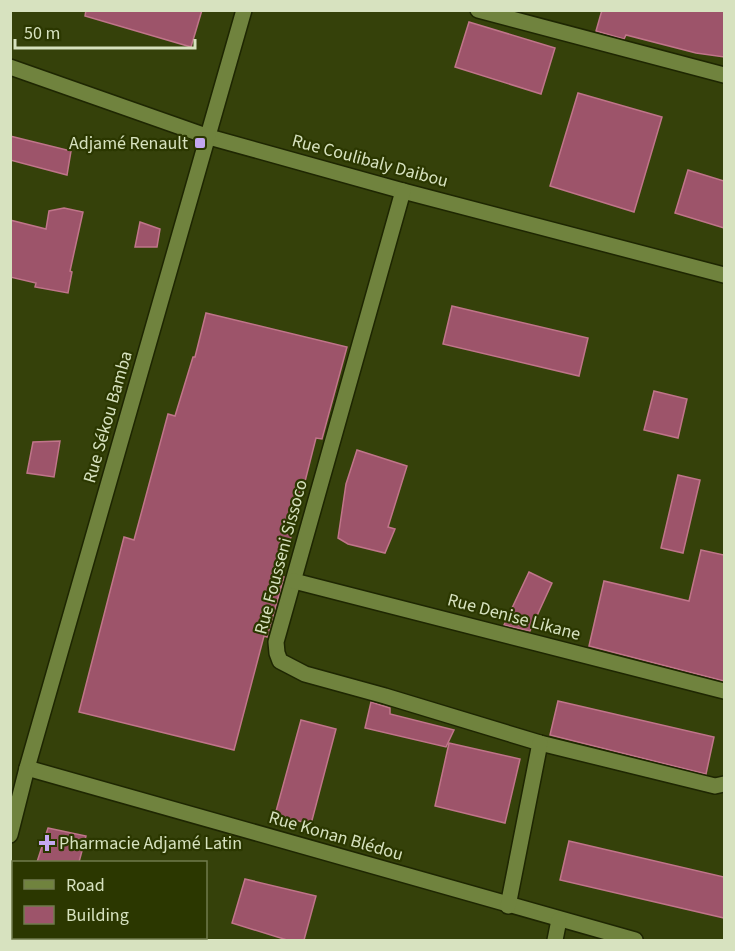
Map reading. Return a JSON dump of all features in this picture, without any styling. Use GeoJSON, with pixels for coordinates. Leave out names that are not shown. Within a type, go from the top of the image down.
{"type":"FeatureCollection","features":[{"type":"Feature","properties":{"kind":"street","name":"Rue Sékou Bamba"},"geometry":{"type":"LineString","coordinates":[[10,835],[14,807],[244,10]]}},
{"type":"Feature","properties":{"kind":"street"},"geometry":{"type":"LineString","coordinates":[[478,10],[724,75]]}},
{"type":"Feature","properties":{"kind":"street","name":"Rue Coulibaly Daibou"},"geometry":{"type":"LineString","coordinates":[[10,67],[209,137],[403,191],[724,275]]}},
{"type":"Feature","properties":{"kind":"street","name":"Rue Fousseni Sissoco"},"geometry":{"type":"LineString","coordinates":[[403,191],[276,642],[280,661],[291,668],[333,683],[385,696],[540,743],[715,786],[724,784]]}},
{"type":"Feature","properties":{"kind":"street","name":"Rue Denise Likane"},"geometry":{"type":"LineString","coordinates":[[294,581],[724,691]]}},
{"type":"Feature","properties":{"kind":"street"},"geometry":{"type":"LineString","coordinates":[[508,906],[540,743]]}},
{"type":"Feature","properties":{"kind":"street","name":"Rue Konan Blédou"},"geometry":{"type":"LineString","coordinates":[[27,768],[508,906],[635,940]]}},
{"type":"Feature","properties":{"kind":"street"},"geometry":{"type":"LineString","coordinates":[[555,940],[559,920]]}},
{"type":"Feature","properties":{"kind":"building"},"geometry":{"type":"Polygon","coordinates":[[[86,10],[202,10],[191,47],[85,16],[86,10]]]}},
{"type":"Feature","properties":{"kind":"building"},"geometry":{"type":"Polygon","coordinates":[[[602,10],[724,10],[724,57],[696,53],[626,35],[624,39],[596,31],[602,10]]]}},
{"type":"Feature","properties":{"kind":"building"},"geometry":{"type":"Polygon","coordinates":[[[469,22],[555,48],[541,94],[455,67],[469,22]]]}},
{"type":"Feature","properties":{"kind":"building"},"geometry":{"type":"Polygon","coordinates":[[[578,93],[662,117],[634,212],[550,186],[578,93]]]}},
{"type":"Feature","properties":{"kind":"building"},"geometry":{"type":"Polygon","coordinates":[[[10,136],[71,151],[67,175],[10,160],[10,136]]]}},
{"type":"Feature","properties":{"kind":"building"},"geometry":{"type":"Polygon","coordinates":[[[688,170],[724,181],[724,228],[675,213],[688,170]]]}},
{"type":"Feature","properties":{"kind":"building"},"geometry":{"type":"Polygon","coordinates":[[[64,208],[83,212],[70,271],[72,272],[68,293],[35,287],[36,283],[10,277],[10,220],[46,229],[49,211],[64,208]]]}},
{"type":"Feature","properties":{"kind":"building"},"geometry":{"type":"Polygon","coordinates":[[[140,222],[160,229],[157,247],[135,247],[140,222]]]}},
{"type":"Feature","properties":{"kind":"building"},"geometry":{"type":"Polygon","coordinates":[[[452,306],[588,338],[579,376],[443,344],[452,306]]]}},
{"type":"Feature","properties":{"kind":"building"},"geometry":{"type":"Polygon","coordinates":[[[206,313],[347,347],[322,439],[316,438],[281,576],[284,577],[267,637],[264,636],[234,750],[79,712],[124,537],[134,540],[168,414],[175,416],[193,357],[195,357],[206,313]]]}},
{"type":"Feature","properties":{"kind":"building"},"geometry":{"type":"Polygon","coordinates":[[[654,391],[687,399],[678,438],[644,430],[654,391]]]}},
{"type":"Feature","properties":{"kind":"building"},"geometry":{"type":"Polygon","coordinates":[[[60,441],[54,477],[27,473],[33,442],[60,441]]]}},
{"type":"Feature","properties":{"kind":"building"},"geometry":{"type":"Polygon","coordinates":[[[357,450],[407,466],[388,527],[395,529],[385,553],[348,544],[338,538],[346,484],[357,450]]]}},
{"type":"Feature","properties":{"kind":"building"},"geometry":{"type":"Polygon","coordinates":[[[678,475],[700,480],[683,553],[661,548],[678,475]]]}},
{"type":"Feature","properties":{"kind":"building"},"geometry":{"type":"Polygon","coordinates":[[[701,550],[724,555],[724,681],[589,646],[604,581],[689,601],[701,550]]]}},
{"type":"Feature","properties":{"kind":"building"},"geometry":{"type":"Polygon","coordinates":[[[529,572],[552,583],[530,631],[504,625],[529,572]]]}},
{"type":"Feature","properties":{"kind":"building"},"geometry":{"type":"Polygon","coordinates":[[[558,701],[714,737],[706,774],[550,735],[558,701]]]}},
{"type":"Feature","properties":{"kind":"building"},"geometry":{"type":"Polygon","coordinates":[[[371,702],[390,708],[390,714],[454,730],[446,747],[365,728],[371,702]]]}},
{"type":"Feature","properties":{"kind":"building"},"geometry":{"type":"Polygon","coordinates":[[[301,720],[336,729],[311,824],[275,815],[301,720]]]}},
{"type":"Feature","properties":{"kind":"building"},"geometry":{"type":"Polygon","coordinates":[[[449,743],[520,759],[505,823],[435,806],[449,743]]]}},
{"type":"Feature","properties":{"kind":"building"},"geometry":{"type":"Polygon","coordinates":[[[48,828],[86,836],[79,861],[37,861],[48,828]]]}},
{"type":"Feature","properties":{"kind":"building"},"geometry":{"type":"Polygon","coordinates":[[[569,841],[724,877],[724,918],[560,880],[569,841]]]}},
{"type":"Feature","properties":{"kind":"building"},"geometry":{"type":"Polygon","coordinates":[[[245,879],[316,896],[304,940],[287,940],[232,923],[245,879]]]}},
{"type":"Feature","properties":{"kind":"place","name":"Adjamé Renault"},"geometry":{"type":"Point","coordinates":[200,143]}},
{"type":"Feature","properties":{"kind":"place","name":"Pharmacie Adjamé Latin"},"geometry":{"type":"Point","coordinates":[47,843]}}]}
